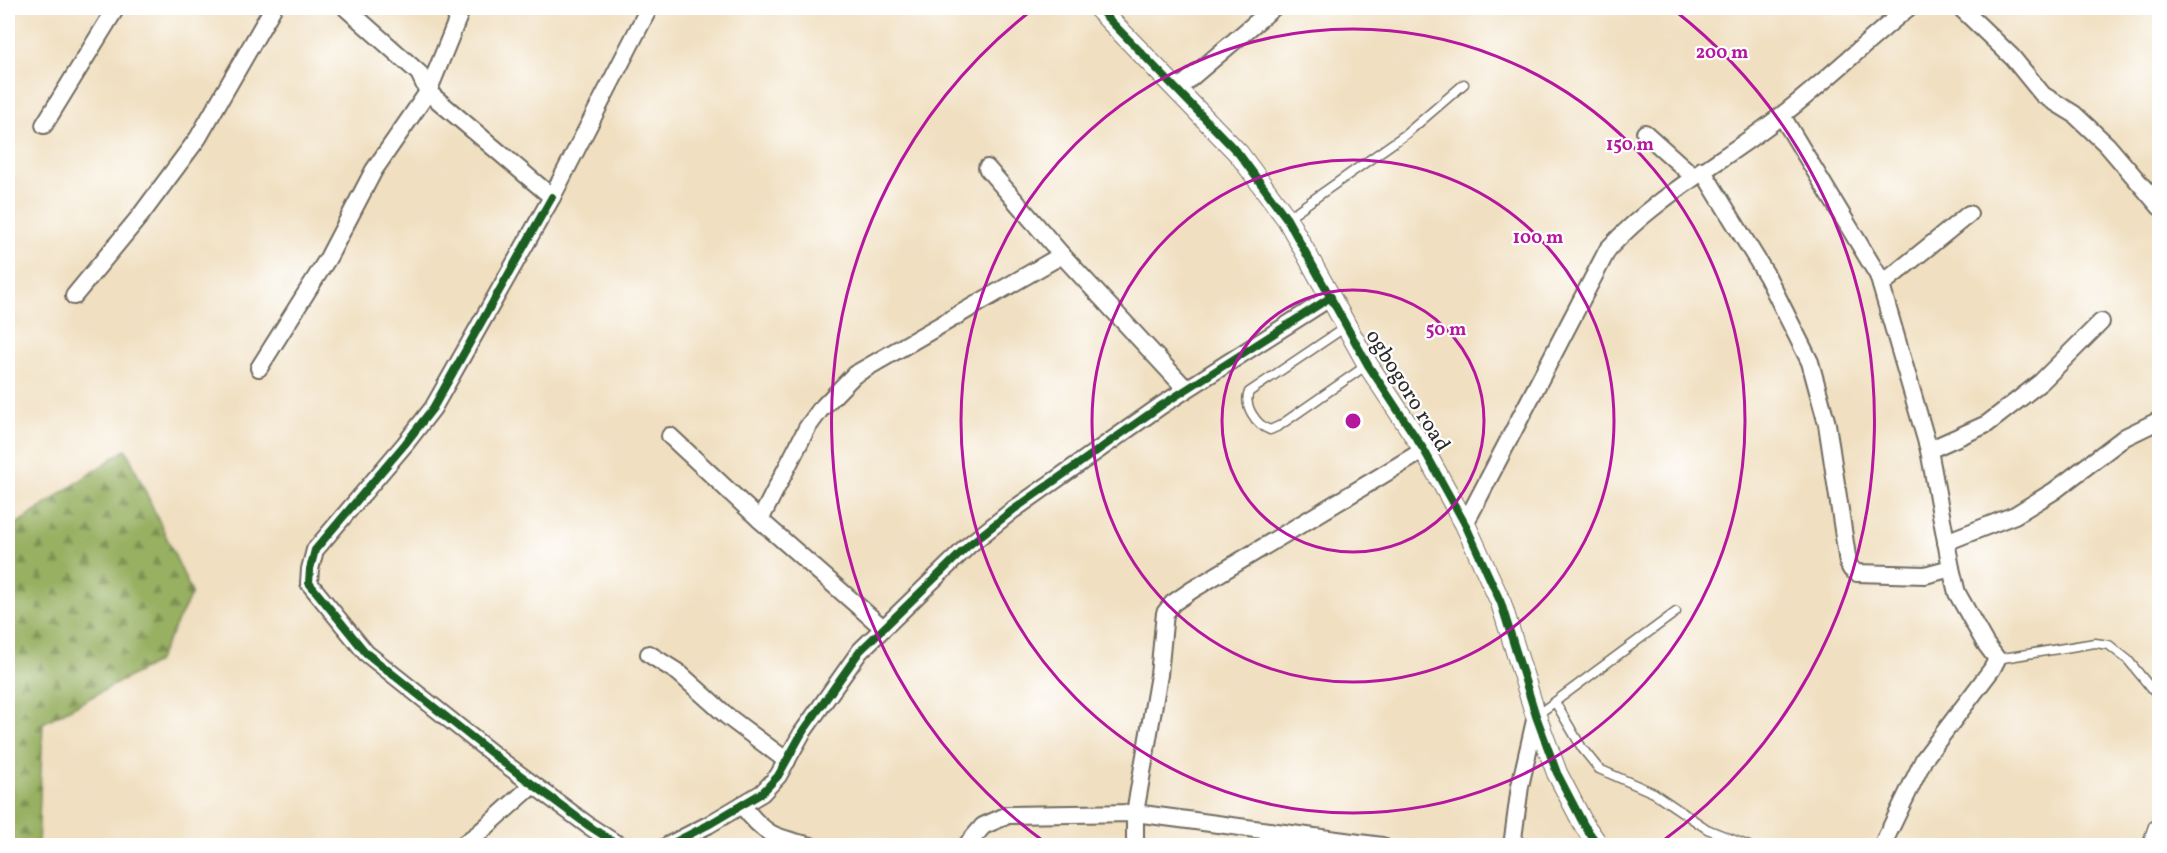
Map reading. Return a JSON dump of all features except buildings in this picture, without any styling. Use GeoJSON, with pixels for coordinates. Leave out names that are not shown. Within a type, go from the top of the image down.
{"type":"FeatureCollection","features":[{"type":"Feature","properties":{"kind":"street"},"geometry":{"type":"LineString","coordinates":[[44,124],[116,8]]}},
{"type":"Feature","properties":{"kind":"street"},"geometry":{"type":"LineString","coordinates":[[74,296],[140,216],[198,138],[273,8]]}},
{"type":"Feature","properties":{"kind":"street"},"geometry":{"type":"LineString","coordinates":[[346,8],[419,73],[428,92],[552,197]]}},
{"type":"Feature","properties":{"kind":"street"},"geometry":{"type":"LineString","coordinates":[[259,368],[328,258],[374,170],[428,92],[462,8]]}},
{"type":"Feature","properties":{"kind":"street"},"geometry":{"type":"LineString","coordinates":[[622,846],[589,826],[533,785],[366,652],[309,583],[315,550],[433,408],[552,197],[649,8]]}},
{"type":"Feature","properties":{"kind":"street","name":"ogbogoro road"},"geometry":{"type":"LineString","coordinates":[[1098,8],[1179,89],[1239,154],[1287,219],[1368,365],[1424,450],[1465,524],[1501,603],[1536,716],[1557,773],[1584,825],[1599,846]]}},
{"type":"Feature","properties":{"kind":"street"},"geometry":{"type":"LineString","coordinates":[[1179,89],[1273,8]]}},
{"type":"Feature","properties":{"kind":"street"},"geometry":{"type":"LineString","coordinates":[[1465,524],[1608,249],[1628,228],[1697,173],[1782,116],[1908,8]]}},
{"type":"Feature","properties":{"kind":"street"},"geometry":{"type":"LineString","coordinates":[[1961,8],[2012,57],[2043,95],[2074,114],[2107,145],[2160,207]]}},
{"type":"Feature","properties":{"kind":"street"},"geometry":{"type":"LineString","coordinates":[[419,73],[436,75]]}},
{"type":"Feature","properties":{"kind":"street"},"geometry":{"type":"LineString","coordinates":[[1782,116],[1878,275],[1929,450],[1950,568],[1957,593],[1985,643],[1997,659],[1992,669],[1924,759],[1882,846]]}},
{"type":"Feature","properties":{"kind":"street"},"geometry":{"type":"LineString","coordinates":[[1645,133],[1697,173],[1767,276],[1810,362],[1827,424],[1848,563],[1851,569],[1857,573],[1925,575],[1950,568]]}},
{"type":"Feature","properties":{"kind":"street"},"geometry":{"type":"LineString","coordinates":[[987,168],[1062,255],[1186,389]]}},
{"type":"Feature","properties":{"kind":"street"},"geometry":{"type":"LineString","coordinates":[[1881,285],[1969,214]]}},
{"type":"Feature","properties":{"kind":"street"},"geometry":{"type":"LineString","coordinates":[[760,520],[807,428],[820,410],[854,375],[1062,255]]}},
{"type":"Feature","properties":{"kind":"street"},"geometry":{"type":"LineString","coordinates":[[667,846],[762,793],[778,776],[802,733],[860,651],[969,545],[1013,510],[1186,389],[1331,297]]}},
{"type":"Feature","properties":{"kind":"street"},"geometry":{"type":"LineString","coordinates":[[1929,450],[1987,424],[2041,382],[2101,322]]}},
{"type":"Feature","properties":{"kind":"street"},"geometry":{"type":"LineString","coordinates":[[1946,542],[2015,515],[2054,491],[2126,437],[2160,420]]}},
{"type":"Feature","properties":{"kind":"street"},"geometry":{"type":"LineString","coordinates":[[670,436],[760,520],[883,628]]}},
{"type":"Feature","properties":{"kind":"street"},"geometry":{"type":"LineString","coordinates":[[1135,846],[1135,813],[1159,675],[1165,613],[1173,603],[1424,450]]}},
{"type":"Feature","properties":{"kind":"street"},"geometry":{"type":"LineString","coordinates":[[649,654],[679,673],[727,716],[786,761]]}},
{"type":"Feature","properties":{"kind":"street"},"geometry":{"type":"LineString","coordinates":[[1512,846],[1520,786],[1536,716]]}},
{"type":"Feature","properties":{"kind":"street"},"geometry":{"type":"LineString","coordinates":[[461,846],[533,785]]}},
{"type":"Feature","properties":{"kind":"street"},"geometry":{"type":"LineString","coordinates":[[742,804],[755,824],[766,832],[779,838],[811,846]]}},
{"type":"Feature","properties":{"kind":"street"},"geometry":{"type":"LineString","coordinates":[[966,846],[983,826],[1008,815],[1135,813],[1382,846]]}},
{"type":"Feature","properties":{"kind":"lane"},"geometry":{"type":"LineString","coordinates":[[1287,219],[1406,134],[1464,84]]}},
{"type":"Feature","properties":{"kind":"lane"},"geometry":{"type":"LineString","coordinates":[[1347,326],[1249,392],[1248,403],[1257,422],[1263,428],[1270,430],[1279,426],[1368,365]]}},
{"type":"Feature","properties":{"kind":"lane"},"geometry":{"type":"LineString","coordinates":[[1536,716],[1676,612]]}},
{"type":"Feature","properties":{"kind":"lane"},"geometry":{"type":"LineString","coordinates":[[1997,659],[2095,643],[2109,645],[2128,660],[2160,699]]}},
{"type":"Feature","properties":{"kind":"lane"},"geometry":{"type":"LineString","coordinates":[[1554,702],[1582,748],[1599,769],[1654,793],[1707,829],[1749,846]]}},
{"type":"Feature","properties":{"kind":"lane"},"geometry":{"type":"LineString","coordinates":[[2146,846],[2153,826],[2160,818]]}},
{"type":"Feature","properties":{"kind":"green space"},"geometry":{"type":"Polygon","coordinates":[[[126,449],[192,593],[157,662],[43,723],[38,845],[8,845],[8,530],[126,449]]]}},
{"type":"Feature","properties":{"kind":"cycle path"},"geometry":{"type":"LineString","coordinates":[[1098,8],[1239,154],[1287,219],[1368,365],[1424,450],[1465,524],[1501,603],[1536,716],[1557,773],[1584,825],[1599,846]]}},
{"type":"Feature","properties":{"kind":"cycle path"},"geometry":{"type":"LineString","coordinates":[[552,197],[433,408],[315,550],[309,583],[366,653],[504,763],[589,826],[622,846]]}},
{"type":"Feature","properties":{"kind":"cycle path"},"geometry":{"type":"LineString","coordinates":[[667,846],[762,793],[778,776],[802,733],[860,651],[969,545],[1013,510],[1162,405],[1331,297]]}}]}
